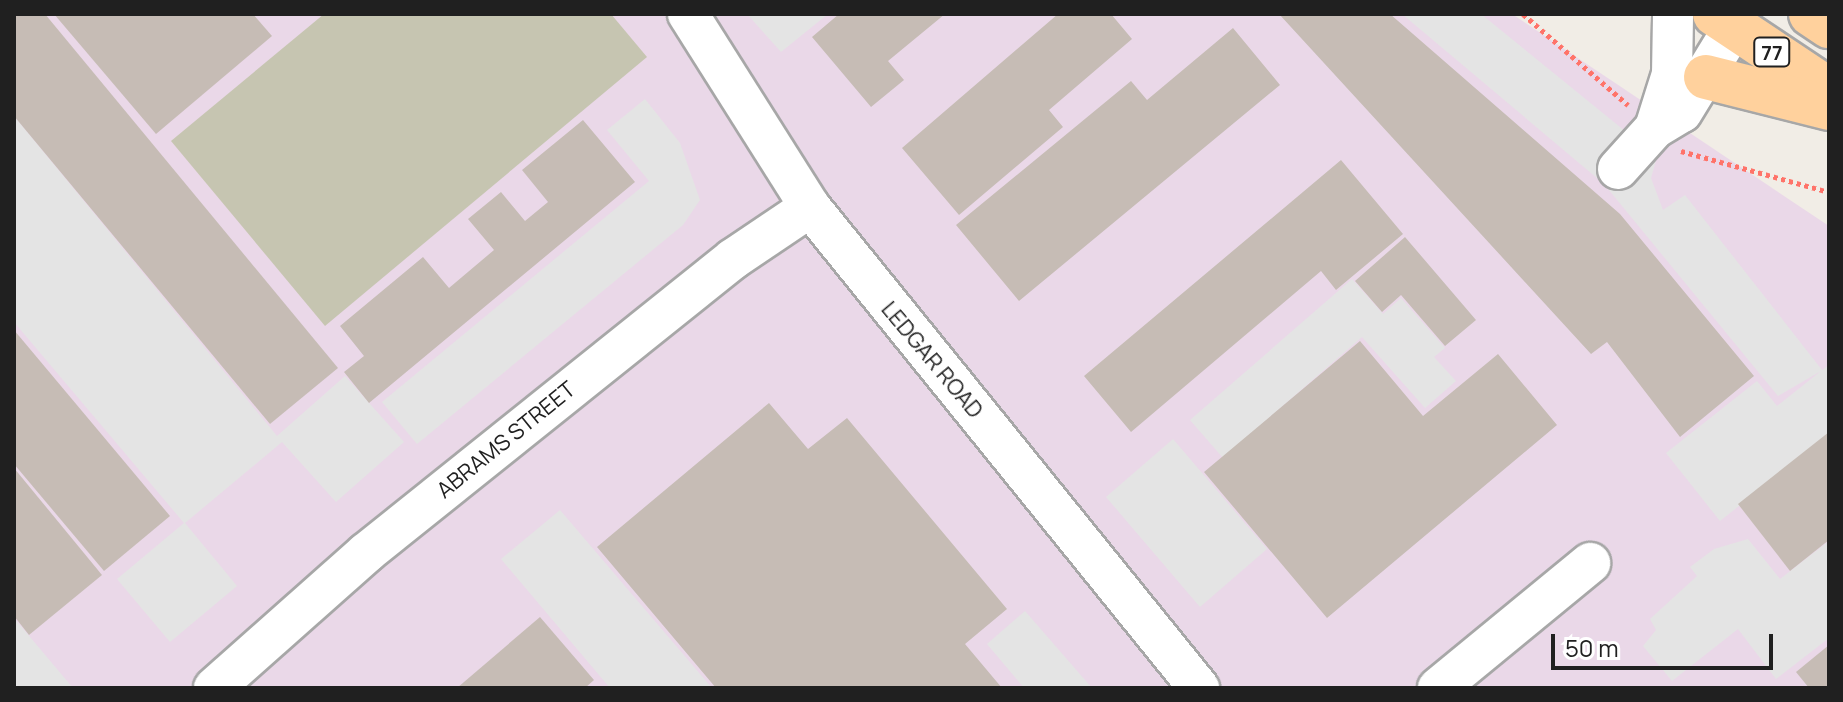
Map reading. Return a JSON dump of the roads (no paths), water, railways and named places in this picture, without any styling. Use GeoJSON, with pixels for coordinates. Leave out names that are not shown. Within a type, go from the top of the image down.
{"type":"FeatureCollection","features":[{"type":"Feature","properties":{"kind":"main road","name":"77"},"geometry":{"type":"LineString","coordinates":[[1811,14],[1829,26]]}},
{"type":"Feature","properties":{"kind":"main road","name":"77"},"geometry":{"type":"LineString","coordinates":[[1727,18],[1829,90]]}},
{"type":"Feature","properties":{"kind":"main road"},"geometry":{"type":"LineString","coordinates":[[1706,77],[1829,108]]}},
{"type":"Feature","properties":{"kind":"street","name":"LEDGAR ROAD"},"geometry":{"type":"LineString","coordinates":[[688,14],[810,207],[1199,688]]}},
{"type":"Feature","properties":{"kind":"street"},"geometry":{"type":"LineString","coordinates":[[1655,128],[1672,74],[1673,14]]}},
{"type":"Feature","properties":{"kind":"street"},"geometry":{"type":"LineString","coordinates":[[1618,169],[1655,128],[1682,112],[1706,77],[1727,18]]}},
{"type":"Feature","properties":{"kind":"street","name":"ABRAMS STREET"},"geometry":{"type":"LineString","coordinates":[[214,688],[378,543],[733,259],[810,207]]}},
{"type":"Feature","properties":{"kind":"street"},"geometry":{"type":"LineString","coordinates":[[1438,688],[1590,563]]}}]}
